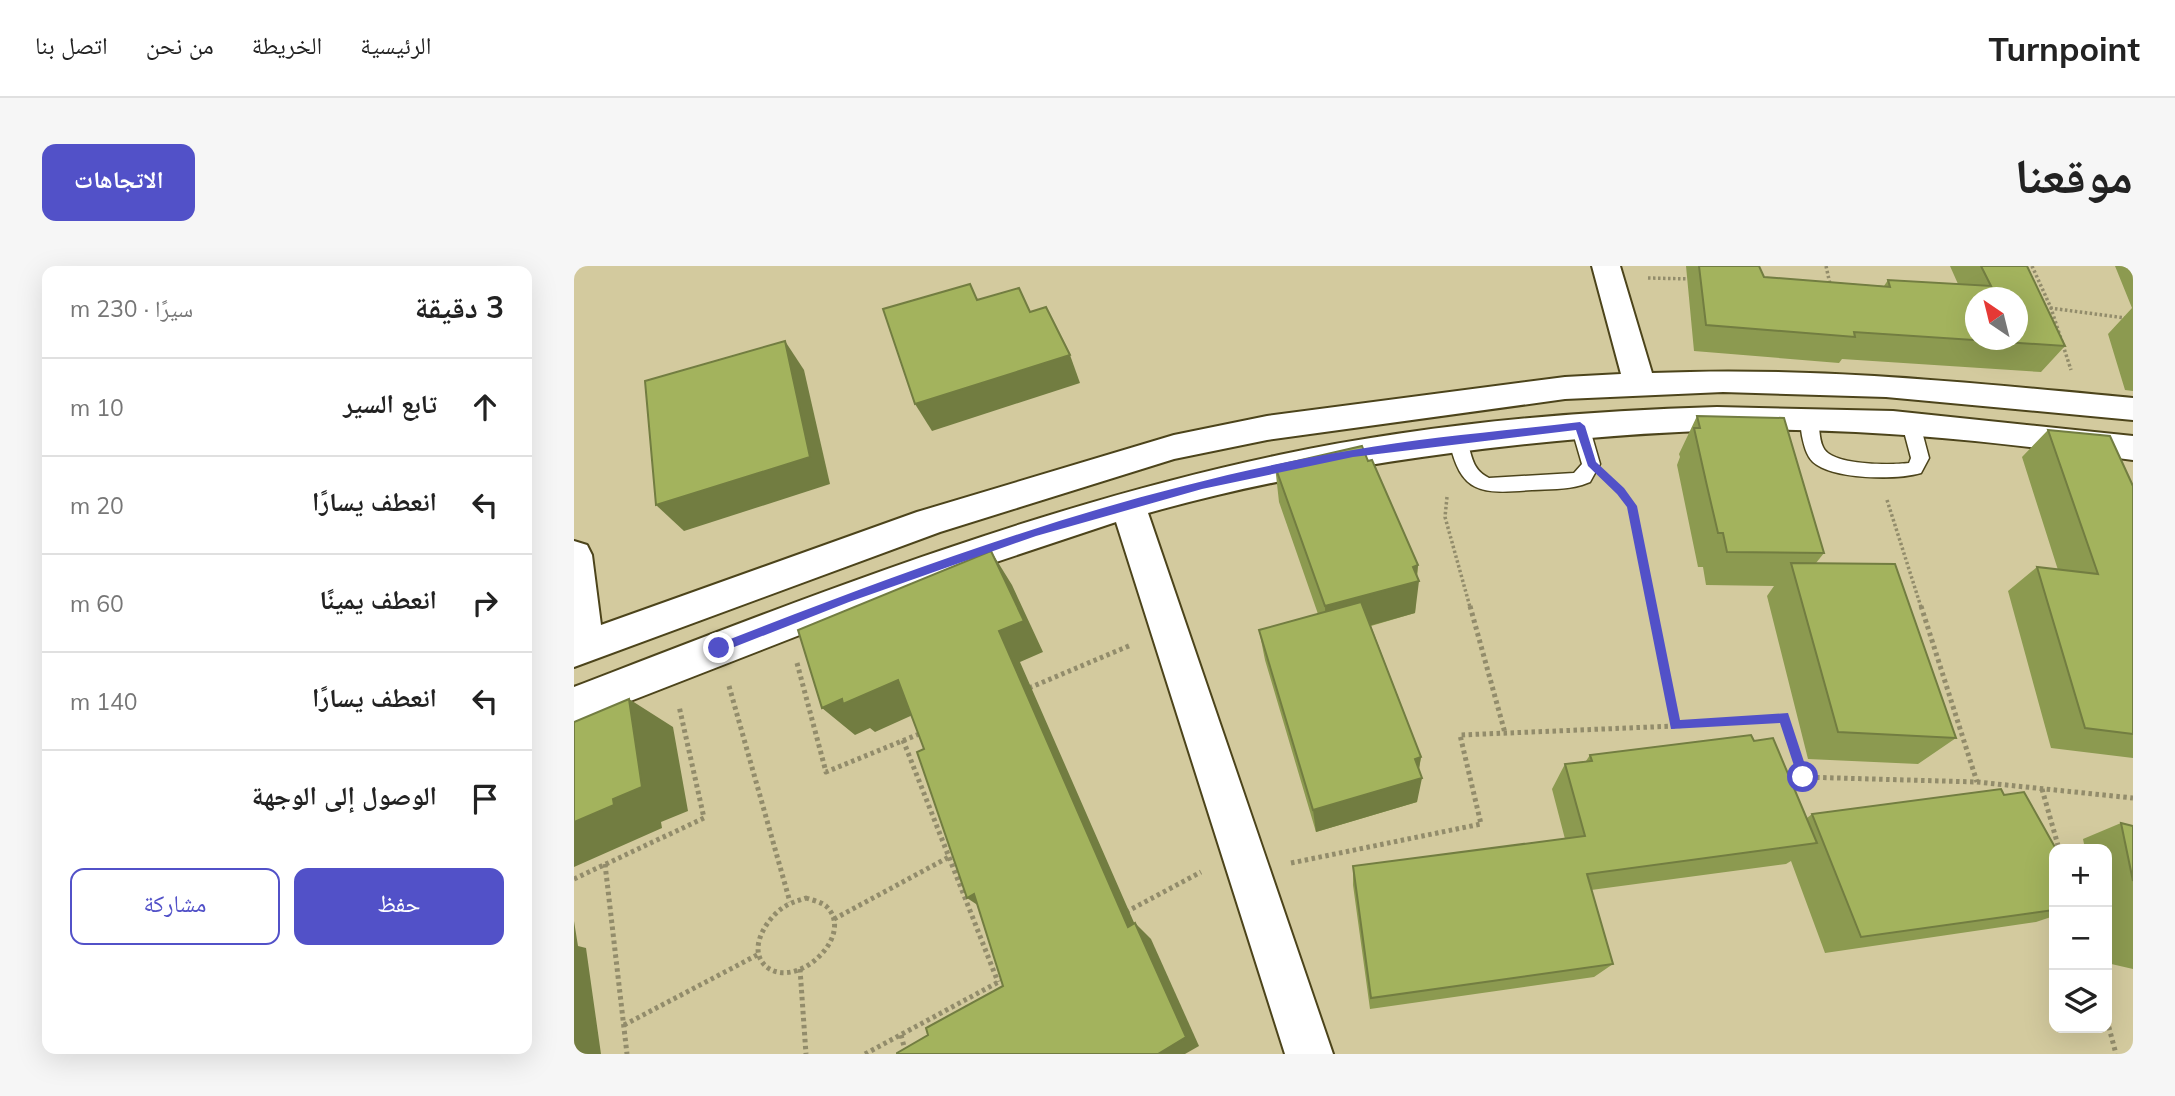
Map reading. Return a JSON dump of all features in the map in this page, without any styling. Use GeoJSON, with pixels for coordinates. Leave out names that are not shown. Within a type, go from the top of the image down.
{"type":"FeatureCollection","features":[{"type":"Feature","properties":{"kind":"street"},"geometry":{"type":"LineString","coordinates":[[1608,271],[1639,383]]}},
{"type":"Feature","properties":{"kind":"street"},"geometry":{"type":"LineString","coordinates":[[574,555],[580,649],[929,522],[1174,447],[1267,428],[1486,397],[1639,383],[1723,381],[1859,385],[2133,410]]}},
{"type":"Feature","properties":{"kind":"street"},"geometry":{"type":"LineString","coordinates":[[1486,397],[1503,435]]}},
{"type":"Feature","properties":{"kind":"street"},"geometry":{"type":"LineString","coordinates":[[574,705],[953,560],[1128,505],[1278,467],[1353,453],[1461,454],[1503,435],[1580,426],[1666,420],[1809,419],[1911,424],[2133,448]]}},
{"type":"Feature","properties":{"kind":"street"},"geometry":{"type":"LineString","coordinates":[[1128,505],[1308,1054]]}},
{"type":"Feature","properties":{"kind":"street"},"geometry":{"type":"LineString","coordinates":[[731,643],[733,593]]}},
{"type":"Feature","properties":{"kind":"lane"},"geometry":{"type":"LineString","coordinates":[[1809,419],[1814,448],[1821,459],[1836,465],[1900,471],[1914,468],[1920,458],[1911,424]]}},
{"type":"Feature","properties":{"kind":"lane"},"geometry":{"type":"LineString","coordinates":[[1461,454],[1474,481],[1492,486],[1575,480],[1583,477],[1591,464],[1580,426]]}},
{"type":"Feature","properties":{"kind":"path"},"geometry":{"type":"LineString","coordinates":[[1826,266],[1829,284],[1838,284]]}},
{"type":"Feature","properties":{"kind":"path"},"geometry":{"type":"LineString","coordinates":[[2032,266],[2051,308],[2083,404]]}},
{"type":"Feature","properties":{"kind":"path"},"geometry":{"type":"LineString","coordinates":[[1608,271],[1692,279]]}},
{"type":"Feature","properties":{"kind":"path"},"geometry":{"type":"LineString","coordinates":[[2040,307],[2133,319]]}},
{"type":"Feature","properties":{"kind":"path"},"geometry":{"type":"LineString","coordinates":[[1461,454],[1449,491],[1445,517],[1505,733]]}},
{"type":"Feature","properties":{"kind":"path"},"geometry":{"type":"LineString","coordinates":[[1591,464],[1614,484],[1632,506],[1675,726]]}},
{"type":"Feature","properties":{"kind":"path"},"geometry":{"type":"LineString","coordinates":[[1877,469],[1977,782]]}},
{"type":"Feature","properties":{"kind":"path"},"geometry":{"type":"LineString","coordinates":[[786,622],[826,772],[929,730]]}},
{"type":"Feature","properties":{"kind":"path"},"geometry":{"type":"LineString","coordinates":[[1017,693],[1169,629]]}},
{"type":"Feature","properties":{"kind":"path"},"geometry":{"type":"LineString","coordinates":[[731,643],[790,902]]}},
{"type":"Feature","properties":{"kind":"path"},"geometry":{"type":"LineString","coordinates":[[574,879],[704,818],[670,667]]}},
{"type":"Feature","properties":{"kind":"path"},"geometry":{"type":"LineString","coordinates":[[1120,916],[1245,861],[1481,824],[1460,735],[1675,726],[1784,717],[1803,777],[1977,782],[2133,798]]}},
{"type":"Feature","properties":{"kind":"path"},"geometry":{"type":"LineString","coordinates":[[903,740],[998,982]]}},
{"type":"Feature","properties":{"kind":"path"},"geometry":{"type":"LineString","coordinates":[[2042,789],[2058,844]]}},
{"type":"Feature","properties":{"kind":"path"},"geometry":{"type":"LineString","coordinates":[[834,919],[949,857]]}},
{"type":"Feature","properties":{"kind":"path"},"geometry":{"type":"LineString","coordinates":[[604,864],[627,1054]]}},
{"type":"Feature","properties":{"kind":"path"},"geometry":{"type":"LineString","coordinates":[[806,898],[819,900],[829,907],[834,919],[834,930],[822,953],[800,969],[786,973],[774,971],[765,964],[759,954],[758,943],[762,930],[769,919],[790,902],[806,898]]}},
{"type":"Feature","properties":{"kind":"path"},"geometry":{"type":"LineString","coordinates":[[624,1025],[759,954]]}},
{"type":"Feature","properties":{"kind":"path"},"geometry":{"type":"LineString","coordinates":[[800,969],[806,1054]]}},
{"type":"Feature","properties":{"kind":"path"},"geometry":{"type":"LineString","coordinates":[[865,1054],[1010,975]]}},
{"type":"Feature","properties":{"kind":"path"},"geometry":{"type":"LineString","coordinates":[[2110,1033],[2116,1054]]}},
{"type":"Feature","properties":{"kind":"path"},"geometry":{"type":"LineString","coordinates":[[901,1035],[906,1054]]}},
{"type":"Feature","properties":{"kind":"building"},"geometry":{"type":"Polygon","coordinates":[[[1699,266],[1759,266],[1764,277],[1890,287],[1888,280],[1991,286],[1981,266],[2027,266],[2065,346],[2028,344],[2028,287],[1965,287],[1965,339],[1854,332],[1855,337],[1706,325],[1699,266]]]}},
{"type":"Feature","properties":{"kind":"building"},"geometry":{"type":"Polygon","coordinates":[[[970,284],[977,300],[1019,288],[1030,312],[1046,307],[1070,355],[915,404],[883,309],[970,284]]]}},
{"type":"Feature","properties":{"kind":"building"},"geometry":{"type":"Polygon","coordinates":[[[785,341],[810,457],[656,505],[645,381],[785,341]]]}},
{"type":"Feature","properties":{"kind":"building"},"geometry":{"type":"Polygon","coordinates":[[[1697,416],[1784,418],[1824,553],[1727,552],[1723,533],[1718,533],[1694,428],[1700,428],[1697,416]]]}},
{"type":"Feature","properties":{"kind":"building"},"geometry":{"type":"Polygon","coordinates":[[[2048,430],[2110,436],[2133,486],[2133,734],[2085,728],[2037,567],[2098,574],[2048,430]]]}},
{"type":"Feature","properties":{"kind":"building"},"geometry":{"type":"Polygon","coordinates":[[[1362,446],[1368,461],[1372,460],[1418,565],[1413,567],[1419,581],[1325,606],[1275,466],[1362,446]]]}},
{"type":"Feature","properties":{"kind":"building"},"geometry":{"type":"Polygon","coordinates":[[[991,551],[1024,621],[999,631],[1128,927],[1135,923],[1186,1037],[1158,1054],[897,1054],[928,1035],[926,1028],[1003,986],[974,894],[967,898],[917,752],[924,749],[898,680],[843,704],[842,699],[822,708],[798,630],[991,551]]]}},
{"type":"Feature","properties":{"kind":"building"},"geometry":{"type":"Polygon","coordinates":[[[1791,563],[1895,564],[1956,738],[1838,732],[1791,563]]]}},
{"type":"Feature","properties":{"kind":"building"},"geometry":{"type":"Polygon","coordinates":[[[1361,602],[1421,757],[1415,759],[1422,778],[1313,810],[1259,630],[1361,602]]]}},
{"type":"Feature","properties":{"kind":"building"},"geometry":{"type":"Polygon","coordinates":[[[629,699],[642,787],[613,799],[614,805],[574,822],[574,722],[629,699]]]}},
{"type":"Feature","properties":{"kind":"building"},"geometry":{"type":"Polygon","coordinates":[[[1751,735],[1754,741],[1773,738],[1817,843],[1587,874],[1613,964],[1371,998],[1353,866],[1585,836],[1565,764],[1592,761],[1590,755],[1751,735]]]}},
{"type":"Feature","properties":{"kind":"building"},"geometry":{"type":"Polygon","coordinates":[[[2001,789],[2004,795],[2024,792],[2053,844],[2049,844],[2049,911],[1861,937],[1812,814],[2001,789]]]}},
{"type":"Feature","properties":{"kind":"building"},"geometry":{"type":"Polygon","coordinates":[[[2121,823],[2133,826],[2133,881],[2121,823]]]}},
{"type":"Feature","properties":{"kind":"route"},"geometry":{"type":"LineString","coordinates":[[719,648],[845,599],[1035,532],[1202,485],[1353,453],[1580,426],[1591,464],[1621,491],[1632,506],[1675,726],[1784,717],[1803,777]]}}]}
